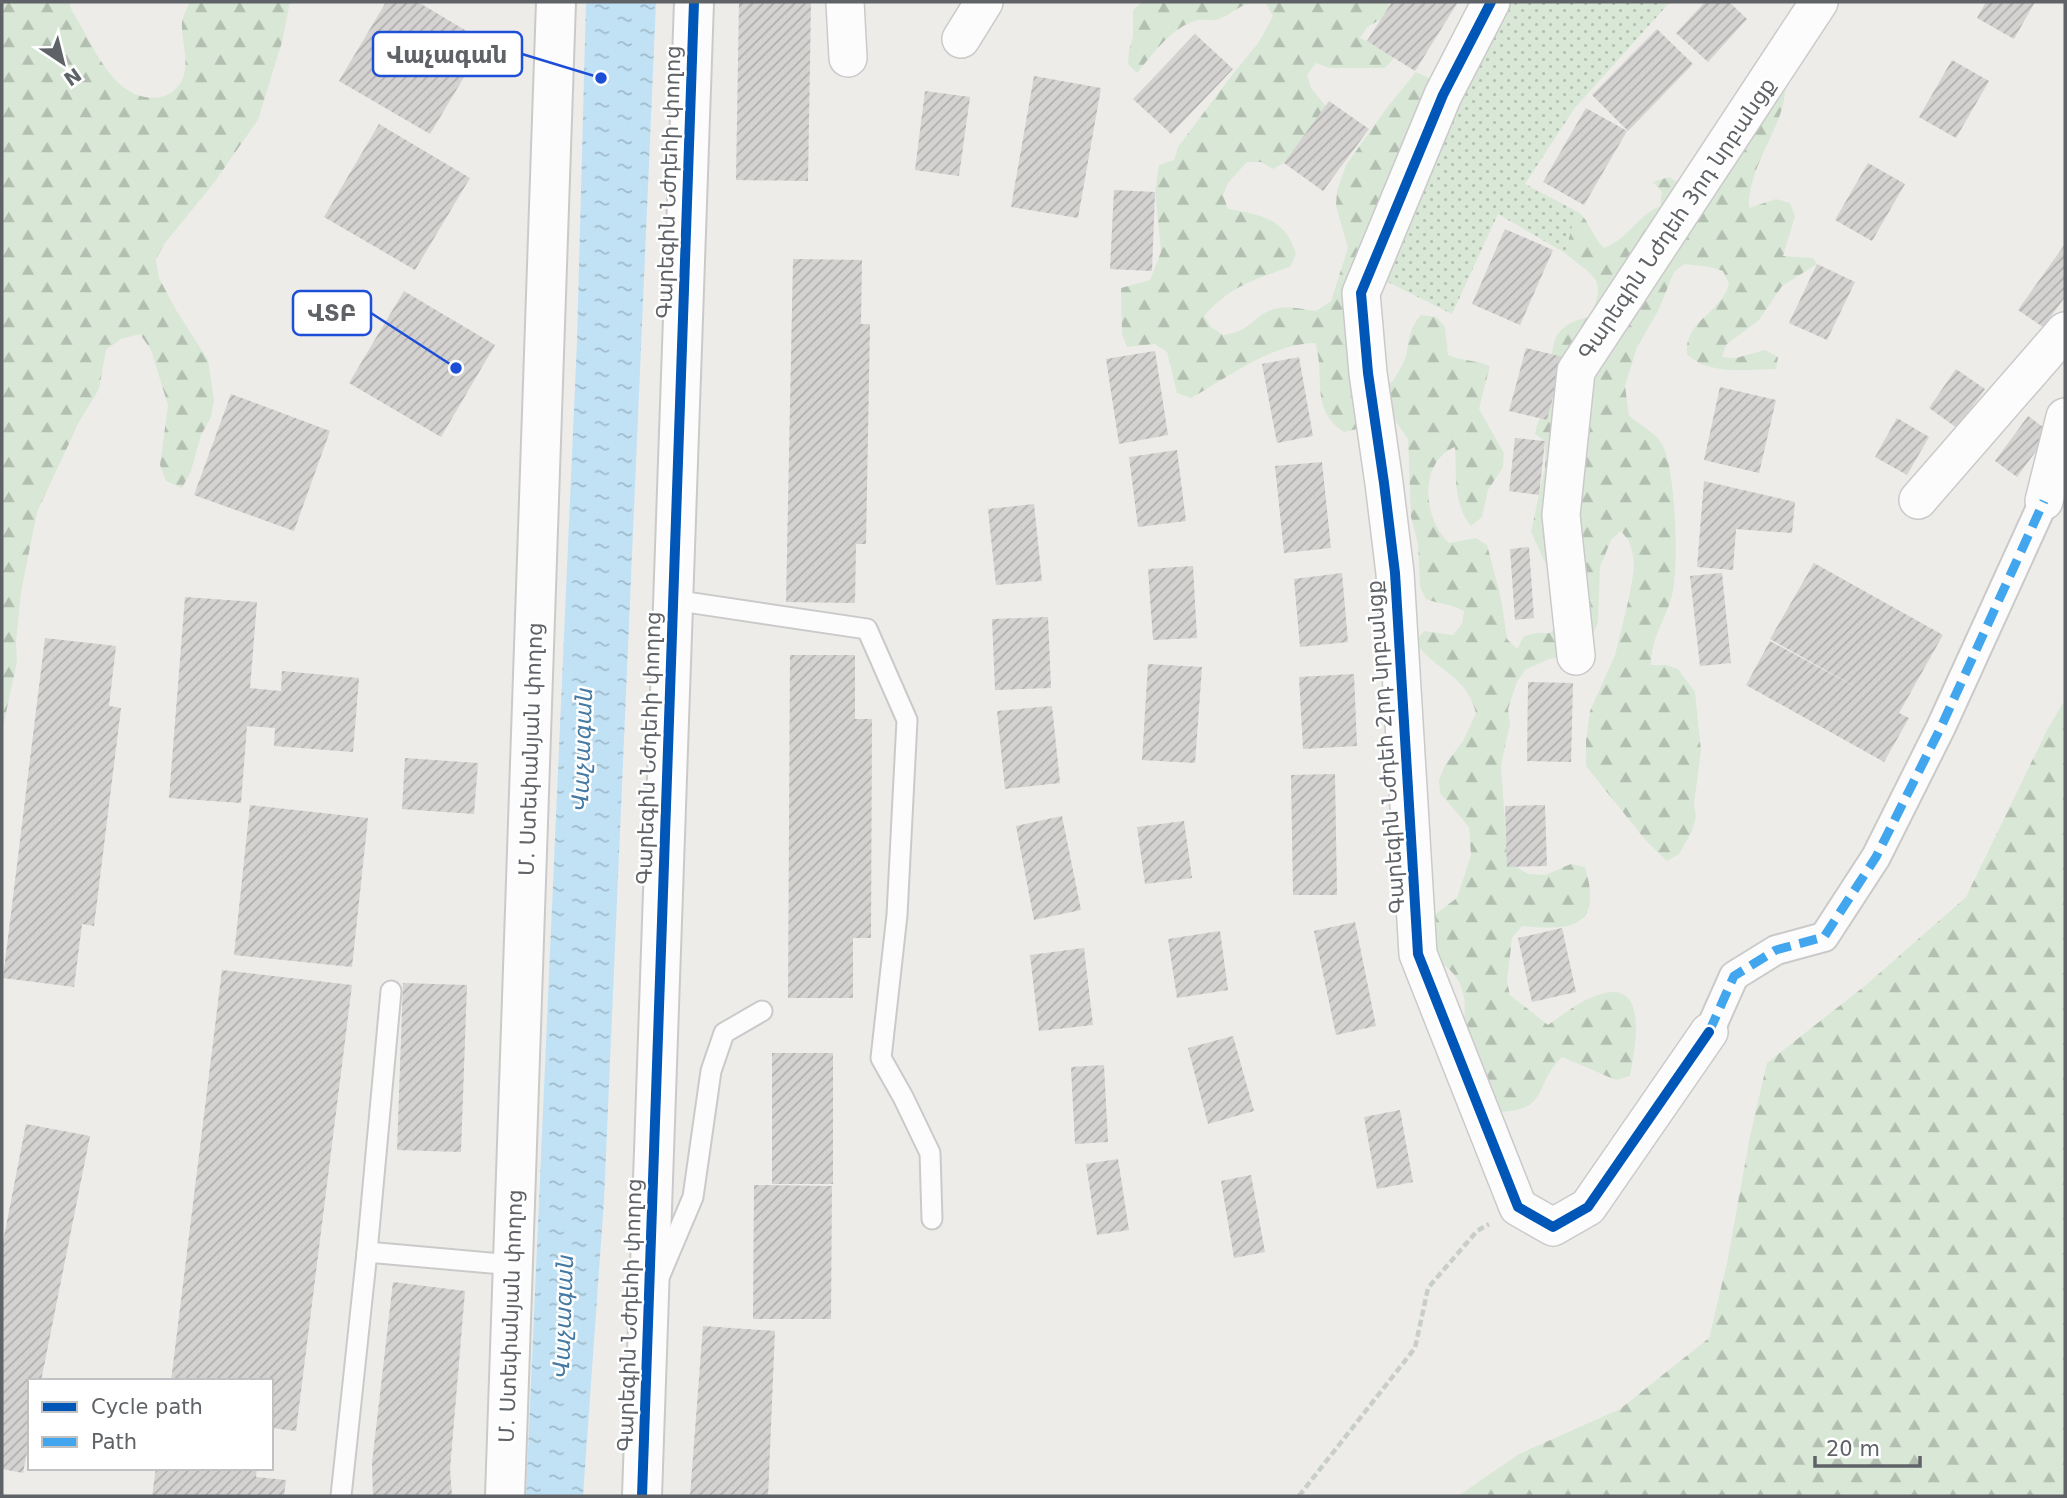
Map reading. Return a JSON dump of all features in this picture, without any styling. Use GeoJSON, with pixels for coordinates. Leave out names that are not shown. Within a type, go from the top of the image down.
{"type":"FeatureCollection","features":[{"type":"Feature","properties":{"kind":"street","name":"Մ․ Ստեփանյան փողոց"},"geometry":{"type":"LineString","coordinates":[[505,1496],[556,2]]}},
{"type":"Feature","properties":{"kind":"street","name":"Գարեգին Նժդեհի փողոց"},"geometry":{"type":"LineString","coordinates":[[642,1496],[694,2]]}},
{"type":"Feature","properties":{"kind":"street"},"geometry":{"type":"LineString","coordinates":[[845,2],[848,58]]}},
{"type":"Feature","properties":{"kind":"street"},"geometry":{"type":"LineString","coordinates":[[961,39],[985,2]]}},
{"type":"Feature","properties":{"kind":"street","name":"Գարեգին Նժդեհ 2րդ նրբանցք"},"geometry":{"type":"LineString","coordinates":[[1491,2],[1444,95],[1361,293],[1368,373],[1395,573],[1418,954],[1518,1207]]}},
{"type":"Feature","properties":{"kind":"street","name":"Գարեգին Նժդեհ 3րդ նրբանցք"},"geometry":{"type":"LineString","coordinates":[[1576,656],[1561,515],[1576,371],[1819,2]]}},
{"type":"Feature","properties":{"kind":"street"},"geometry":{"type":"LineString","coordinates":[[1918,500],[2065,331]]}},
{"type":"Feature","properties":{"kind":"street"},"geometry":{"type":"LineString","coordinates":[[1518,1207],[1553,1227],[1588,1207],[1709,1032],[1734,976],[1776,950],[1824,937],[1876,857],[1941,727],[2044,501],[2065,417]]}},
{"type":"Feature","properties":{"kind":"lane"},"geometry":{"type":"LineString","coordinates":[[673,600],[867,629],[907,720],[897,915],[881,1058],[930,1153],[932,1219]]}},
{"type":"Feature","properties":{"kind":"lane"},"geometry":{"type":"LineString","coordinates":[[341,1496],[391,991]]}},
{"type":"Feature","properties":{"kind":"lane"},"geometry":{"type":"LineString","coordinates":[[651,1296],[693,1197],[710,1071],[724,1033],[762,1011]]}},
{"type":"Feature","properties":{"kind":"lane"},"geometry":{"type":"LineString","coordinates":[[367,1252],[513,1265]]}},
{"type":"Feature","properties":{"kind":"path"},"geometry":{"type":"LineString","coordinates":[[1299,1496],[1415,1348],[1427,1288],[1477,1231],[1518,1207]]}},
{"type":"Feature","properties":{"kind":"green space"},"geometry":{"type":"Polygon","coordinates":[[[2,2],[69,2],[106,69],[117,81],[129,91],[144,97],[160,97],[174,90],[184,75],[182,22],[190,2],[290,2],[282,42],[258,120],[213,184],[165,243],[156,259],[159,278],[208,360],[214,400],[211,417],[201,435],[191,471],[182,488],[166,481],[160,465],[168,405],[151,350],[140,334],[121,339],[106,350],[99,389],[79,422],[37,512],[21,592],[16,642],[17,662],[2,731],[2,2]]]}},
{"type":"Feature","properties":{"kind":"green space"},"geometry":{"type":"Polygon","coordinates":[[[1142,2],[1388,2],[1390,14],[1367,27],[1360,38],[1385,49],[1395,57],[1385,68],[1329,68],[1316,63],[1307,75],[1311,88],[1329,110],[1314,134],[1292,152],[1284,163],[1273,169],[1261,162],[1247,162],[1228,183],[1223,195],[1228,209],[1261,216],[1286,233],[1296,254],[1290,267],[1233,291],[1204,316],[1211,327],[1223,335],[1240,331],[1264,313],[1276,308],[1316,311],[1331,301],[1348,248],[1336,206],[1337,191],[1346,165],[1416,72],[1429,78],[1434,93],[1373,239],[1378,385],[1392,382],[1399,371],[1413,328],[1421,315],[1436,317],[1445,327],[1448,355],[1490,366],[1479,409],[1504,453],[1503,467],[1488,490],[1482,517],[1471,526],[1461,508],[1455,447],[1443,454],[1435,465],[1428,492],[1434,520],[1449,543],[1476,538],[1487,545],[1501,598],[1507,639],[1517,649],[1524,636],[1550,633],[1559,623],[1554,582],[1531,532],[1545,466],[1545,441],[1535,434],[1539,420],[1549,405],[1552,391],[1552,351],[1555,340],[1561,330],[1572,322],[1589,317],[1598,293],[1595,279],[1565,253],[1572,226],[1580,213],[1604,248],[1660,206],[1662,192],[1653,182],[1669,177],[1693,191],[1784,75],[1782,108],[1755,172],[1749,208],[1776,199],[1790,203],[1795,216],[1783,256],[1813,258],[1817,264],[1782,286],[1759,320],[1726,345],[1722,357],[1736,358],[1765,350],[1778,357],[1776,369],[1717,368],[1706,366],[1687,354],[1691,333],[1718,303],[1729,284],[1723,271],[1684,264],[1674,272],[1658,311],[1637,347],[1625,386],[1629,416],[1662,444],[1671,475],[1676,544],[1674,586],[1656,638],[1651,665],[1666,665],[1678,669],[1695,692],[1701,751],[1694,804],[1696,817],[1692,831],[1679,854],[1667,861],[1647,842],[1586,766],[1590,711],[1615,655],[1634,569],[1629,541],[1621,531],[1611,540],[1600,567],[1598,623],[1586,648],[1576,656],[1549,659],[1525,670],[1517,682],[1508,709],[1510,724],[1501,765],[1506,839],[1515,866],[1528,874],[1545,875],[1571,864],[1585,867],[1590,887],[1590,903],[1586,914],[1579,921],[1569,926],[1522,926],[1512,938],[1507,982],[1510,995],[1548,1025],[1595,996],[1613,992],[1625,995],[1632,1004],[1636,1032],[1630,1076],[1616,1080],[1562,1057],[1553,1067],[1534,1101],[1526,1107],[1499,1112],[1461,1032],[1465,1010],[1462,990],[1453,973],[1435,960],[1434,915],[1457,898],[1471,855],[1469,827],[1440,793],[1439,780],[1445,765],[1463,741],[1476,713],[1458,681],[1415,642],[1424,631],[1453,635],[1462,624],[1464,611],[1426,599],[1420,587],[1418,544],[1411,517],[1408,439],[1392,416],[1368,420],[1357,429],[1344,432],[1333,423],[1322,402],[1315,343],[1298,345],[1266,355],[1191,398],[1177,393],[1167,352],[1155,344],[1127,347],[1122,334],[1121,288],[1150,280],[1161,252],[1155,192],[1159,165],[1174,160],[1178,147],[1259,42],[1273,16],[1266,4],[1256,3],[1243,6],[1215,20],[1189,23],[1171,34],[1137,73],[1128,64],[1133,37],[1133,10],[1142,2]]]}},
{"type":"Feature","properties":{"kind":"green space"},"geometry":{"type":"Polygon","coordinates":[[[1504,2],[1670,2],[1574,109],[1525,184],[1580,213],[1572,226],[1565,253],[1498,214],[1452,314],[1380,278],[1504,2]]]}},
{"type":"Feature","properties":{"kind":"green space"},"geometry":{"type":"Polygon","coordinates":[[[2065,700],[2065,1496],[1458,1496],[1519,1454],[1620,1409],[1709,1338],[1727,1263],[1750,1136],[1767,1063],[1866,985],[1966,897],[2048,728],[2065,700]]]}},
{"type":"Feature","properties":{"kind":"water"},"geometry":{"type":"Polygon","coordinates":[[[586,2],[656,2],[604,1200],[583,1496],[526,1496],[577,341],[586,2]]]}},
{"type":"Feature","properties":{"kind":"building"},"geometry":{"type":"Polygon","coordinates":[[[386,2],[418,2],[485,42],[430,134],[339,81],[386,2]]]}},
{"type":"Feature","properties":{"kind":"building"},"geometry":{"type":"Polygon","coordinates":[[[739,2],[811,2],[808,181],[736,180],[739,2]]]}},
{"type":"Feature","properties":{"kind":"building"},"geometry":{"type":"Polygon","coordinates":[[[1392,2],[1458,2],[1415,71],[1367,41],[1392,2]]]}},
{"type":"Feature","properties":{"kind":"building"},"geometry":{"type":"Polygon","coordinates":[[[1705,2],[1729,2],[1747,19],[1708,62],[1676,33],[1705,2]]]}},
{"type":"Feature","properties":{"kind":"building"},"geometry":{"type":"Polygon","coordinates":[[[1986,2],[2035,2],[2014,39],[1977,18],[1986,2]]]}},
{"type":"Feature","properties":{"kind":"building"},"geometry":{"type":"Polygon","coordinates":[[[1657,29],[1693,64],[1628,131],[1592,95],[1657,29]]]}},
{"type":"Feature","properties":{"kind":"building"},"geometry":{"type":"Polygon","coordinates":[[[1195,34],[1233,69],[1171,134],[1133,99],[1195,34]]]}},
{"type":"Feature","properties":{"kind":"building"},"geometry":{"type":"Polygon","coordinates":[[[1952,60],[1989,81],[1956,138],[1919,117],[1952,60]]]}},
{"type":"Feature","properties":{"kind":"building"},"geometry":{"type":"Polygon","coordinates":[[[1034,76],[1101,88],[1078,218],[1011,207],[1034,76]]]}},
{"type":"Feature","properties":{"kind":"building"},"geometry":{"type":"Polygon","coordinates":[[[925,91],[970,97],[959,176],[915,170],[925,91]]]}},
{"type":"Feature","properties":{"kind":"building"},"geometry":{"type":"Polygon","coordinates":[[[1329,101],[1369,129],[1323,191],[1284,163],[1329,101]]]}},
{"type":"Feature","properties":{"kind":"building"},"geometry":{"type":"Polygon","coordinates":[[[1586,108],[1627,131],[1584,205],[1543,182],[1586,108]]]}},
{"type":"Feature","properties":{"kind":"building"},"geometry":{"type":"Polygon","coordinates":[[[379,124],[470,178],[415,270],[324,217],[379,124]]]}},
{"type":"Feature","properties":{"kind":"building"},"geometry":{"type":"Polygon","coordinates":[[[1868,163],[1905,184],[1872,241],[1835,220],[1868,163]]]}},
{"type":"Feature","properties":{"kind":"building"},"geometry":{"type":"Polygon","coordinates":[[[1114,190],[1155,192],[1152,271],[1110,269],[1114,190]]]}},
{"type":"Feature","properties":{"kind":"building"},"geometry":{"type":"Polygon","coordinates":[[[1505,229],[1553,250],[1520,325],[1472,304],[1505,229]]]}},
{"type":"Feature","properties":{"kind":"building"},"geometry":{"type":"Polygon","coordinates":[[[2065,244],[2065,297],[2043,327],[2018,310],[2065,244]]]}},
{"type":"Feature","properties":{"kind":"building"},"geometry":{"type":"Polygon","coordinates":[[[793,259],[862,260],[861,324],[870,324],[866,544],[856,544],[855,603],[786,602],[793,259]]]}},
{"type":"Feature","properties":{"kind":"building"},"geometry":{"type":"Polygon","coordinates":[[[1817,264],[1855,282],[1827,340],[1789,323],[1817,264]]]}},
{"type":"Feature","properties":{"kind":"building"},"geometry":{"type":"Polygon","coordinates":[[[404,291],[495,345],[441,437],[349,383],[404,291]]]}},
{"type":"Feature","properties":{"kind":"building"},"geometry":{"type":"Polygon","coordinates":[[[1526,348],[1563,357],[1547,420],[1509,411],[1526,348]]]}},
{"type":"Feature","properties":{"kind":"building"},"geometry":{"type":"Polygon","coordinates":[[[1155,351],[1168,435],[1119,444],[1106,359],[1155,351]]]}},
{"type":"Feature","properties":{"kind":"building"},"geometry":{"type":"Polygon","coordinates":[[[1299,357],[1313,436],[1277,443],[1262,364],[1299,357]]]}},
{"type":"Feature","properties":{"kind":"building"},"geometry":{"type":"Polygon","coordinates":[[[1956,369],[1985,389],[1957,428],[1929,408],[1956,369]]]}},
{"type":"Feature","properties":{"kind":"building"},"geometry":{"type":"Polygon","coordinates":[[[1720,387],[1776,400],[1759,473],[1704,460],[1720,387]]]}},
{"type":"Feature","properties":{"kind":"building"},"geometry":{"type":"Polygon","coordinates":[[[231,394],[330,431],[294,531],[194,495],[231,394]]]}},
{"type":"Feature","properties":{"kind":"building"},"geometry":{"type":"Polygon","coordinates":[[[2028,416],[2050,432],[2017,477],[1995,461],[2028,416]]]}},
{"type":"Feature","properties":{"kind":"building"},"geometry":{"type":"Polygon","coordinates":[[[1897,418],[1929,437],[1907,475],[1875,457],[1897,418]]]}},
{"type":"Feature","properties":{"kind":"building"},"geometry":{"type":"Polygon","coordinates":[[[1515,438],[1545,441],[1539,495],[1509,491],[1515,438]]]}},
{"type":"Feature","properties":{"kind":"building"},"geometry":{"type":"Polygon","coordinates":[[[1177,450],[1186,521],[1138,527],[1129,457],[1177,450]]]}},
{"type":"Feature","properties":{"kind":"building"},"geometry":{"type":"Polygon","coordinates":[[[1322,462],[1331,548],[1284,553],[1275,466],[1322,462]]]}},
{"type":"Feature","properties":{"kind":"building"},"geometry":{"type":"Polygon","coordinates":[[[1704,481],[1795,502],[1792,533],[1736,529],[1733,570],[1697,567],[1704,481]]]}},
{"type":"Feature","properties":{"kind":"building"},"geometry":{"type":"Polygon","coordinates":[[[1034,504],[1042,581],[996,585],[988,509],[1034,504]]]}},
{"type":"Feature","properties":{"kind":"building"},"geometry":{"type":"Polygon","coordinates":[[[1529,547],[1534,618],[1515,620],[1510,549],[1529,547]]]}},
{"type":"Feature","properties":{"kind":"building"},"geometry":{"type":"Polygon","coordinates":[[[1814,563],[1943,635],[1899,713],[1909,718],[1884,762],[1746,685],[1770,641],[1861,690],[1770,639],[1814,563]]]}},
{"type":"Feature","properties":{"kind":"building"},"geometry":{"type":"Polygon","coordinates":[[[1193,566],[1197,638],[1153,640],[1148,569],[1193,566]]]}},
{"type":"Feature","properties":{"kind":"building"},"geometry":{"type":"Polygon","coordinates":[[[1342,573],[1348,642],[1300,647],[1294,579],[1342,573]]]}},
{"type":"Feature","properties":{"kind":"building"},"geometry":{"type":"Polygon","coordinates":[[[1722,573],[1731,663],[1700,666],[1690,576],[1722,573]]]}},
{"type":"Feature","properties":{"kind":"building"},"geometry":{"type":"Polygon","coordinates":[[[185,597],[257,602],[250,688],[281,691],[282,671],[359,678],[353,752],[274,746],[275,728],[247,726],[241,803],[169,798],[185,597]]]}},
{"type":"Feature","properties":{"kind":"building"},"geometry":{"type":"Polygon","coordinates":[[[1048,617],[1051,688],[995,690],[992,619],[1048,617]]]}},
{"type":"Feature","properties":{"kind":"building"},"geometry":{"type":"Polygon","coordinates":[[[45,638],[116,646],[109,706],[121,708],[94,926],[82,924],[74,987],[3,978],[45,638]]]}},
{"type":"Feature","properties":{"kind":"building"},"geometry":{"type":"Polygon","coordinates":[[[790,655],[855,655],[855,719],[872,719],[871,938],[853,938],[853,998],[788,998],[790,655]]]}},
{"type":"Feature","properties":{"kind":"building"},"geometry":{"type":"Polygon","coordinates":[[[1148,664],[1202,667],[1195,763],[1142,760],[1148,664]]]}},
{"type":"Feature","properties":{"kind":"building"},"geometry":{"type":"Polygon","coordinates":[[[1354,674],[1357,746],[1303,749],[1299,677],[1354,674]]]}},
{"type":"Feature","properties":{"kind":"building"},"geometry":{"type":"Polygon","coordinates":[[[1528,682],[1573,683],[1571,762],[1527,761],[1528,682]]]}},
{"type":"Feature","properties":{"kind":"building"},"geometry":{"type":"Polygon","coordinates":[[[1052,706],[1060,783],[1005,789],[997,711],[1052,706]]]}},
{"type":"Feature","properties":{"kind":"building"},"geometry":{"type":"Polygon","coordinates":[[[405,758],[478,763],[474,814],[402,809],[405,758]]]}},
{"type":"Feature","properties":{"kind":"building"},"geometry":{"type":"Polygon","coordinates":[[[1335,774],[1337,895],[1293,895],[1291,775],[1335,774]]]}},
{"type":"Feature","properties":{"kind":"building"},"geometry":{"type":"Polygon","coordinates":[[[250,805],[368,818],[352,967],[234,955],[250,805]]]}},
{"type":"Feature","properties":{"kind":"building"},"geometry":{"type":"Polygon","coordinates":[[[1545,805],[1547,866],[1507,867],[1505,806],[1545,805]]]}},
{"type":"Feature","properties":{"kind":"building"},"geometry":{"type":"Polygon","coordinates":[[[1062,816],[1081,910],[1034,920],[1016,826],[1062,816]]]}},
{"type":"Feature","properties":{"kind":"building"},"geometry":{"type":"Polygon","coordinates":[[[1184,821],[1192,878],[1145,884],[1137,827],[1184,821]]]}},
{"type":"Feature","properties":{"kind":"building"},"geometry":{"type":"Polygon","coordinates":[[[1355,922],[1376,1026],[1336,1035],[1314,931],[1355,922]]]}},
{"type":"Feature","properties":{"kind":"building"},"geometry":{"type":"Polygon","coordinates":[[[1562,928],[1576,992],[1532,1002],[1518,938],[1562,928]]]}},
{"type":"Feature","properties":{"kind":"building"},"geometry":{"type":"Polygon","coordinates":[[[1220,931],[1228,990],[1177,998],[1168,939],[1220,931]]]}},
{"type":"Feature","properties":{"kind":"building"},"geometry":{"type":"Polygon","coordinates":[[[1084,948],[1093,1025],[1039,1031],[1030,955],[1084,948]]]}},
{"type":"Feature","properties":{"kind":"building"},"geometry":{"type":"Polygon","coordinates":[[[222,970],[352,985],[296,1431],[273,1428],[273,1379],[171,1379],[222,970]]]}},
{"type":"Feature","properties":{"kind":"building"},"geometry":{"type":"Polygon","coordinates":[[[403,983],[467,985],[461,1152],[397,1150],[403,983]]]}},
{"type":"Feature","properties":{"kind":"building"},"geometry":{"type":"Polygon","coordinates":[[[1233,1036],[1254,1111],[1208,1124],[1188,1048],[1233,1036]]]}},
{"type":"Feature","properties":{"kind":"building"},"geometry":{"type":"Polygon","coordinates":[[[772,1053],[833,1053],[833,1184],[772,1184],[772,1053]]]}},
{"type":"Feature","properties":{"kind":"building"},"geometry":{"type":"Polygon","coordinates":[[[1104,1065],[1108,1142],[1075,1144],[1071,1067],[1104,1065]]]}},
{"type":"Feature","properties":{"kind":"building"},"geometry":{"type":"Polygon","coordinates":[[[1400,1110],[1413,1182],[1377,1189],[1364,1117],[1400,1110]]]}},
{"type":"Feature","properties":{"kind":"building"},"geometry":{"type":"Polygon","coordinates":[[[26,1124],[90,1136],[41,1379],[28,1379],[28,1447],[23,1473],[2,1469],[2,1247],[26,1124]]]}},
{"type":"Feature","properties":{"kind":"building"},"geometry":{"type":"Polygon","coordinates":[[[1118,1159],[1129,1230],[1097,1235],[1086,1164],[1118,1159]]]}},
{"type":"Feature","properties":{"kind":"building"},"geometry":{"type":"Polygon","coordinates":[[[1251,1175],[1265,1252],[1234,1258],[1221,1181],[1251,1175]]]}},
{"type":"Feature","properties":{"kind":"building"},"geometry":{"type":"Polygon","coordinates":[[[754,1185],[832,1186],[831,1319],[753,1319],[754,1185]]]}},
{"type":"Feature","properties":{"kind":"building"},"geometry":{"type":"Polygon","coordinates":[[[393,1282],[465,1291],[450,1469],[452,1496],[373,1496],[372,1463],[393,1282]]]}},
{"type":"Feature","properties":{"kind":"building"},"geometry":{"type":"Polygon","coordinates":[[[703,1326],[775,1331],[768,1496],[690,1496],[703,1326]]]}},
{"type":"Feature","properties":{"kind":"building"},"geometry":{"type":"Polygon","coordinates":[[[156,1470],[257,1470],[256,1477],[286,1480],[284,1496],[152,1496],[156,1470]]]}},
{"type":"Feature","properties":{"kind":"marked path"},"geometry":{"type":"LineString","coordinates":[[1709,1032],[1734,976],[1776,950],[1824,937],[1876,857],[1941,727],[2044,501]]}},
{"type":"Feature","properties":{"kind":"cycle path"},"geometry":{"type":"LineString","coordinates":[[642,1496],[694,2]]}},
{"type":"Feature","properties":{"kind":"cycle path"},"geometry":{"type":"LineString","coordinates":[[1491,2],[1443,95],[1361,293],[1368,373],[1395,573],[1418,954],[1518,1207],[1553,1227],[1588,1207],[1709,1032]]}},
{"type":"Feature","properties":{"kind":"place","name":"Վաչագան"},"geometry":{"type":"Point","coordinates":[601,78]}},
{"type":"Feature","properties":{"kind":"place","name":"ՎՏԲ"},"geometry":{"type":"Point","coordinates":[456,368]}}]}
